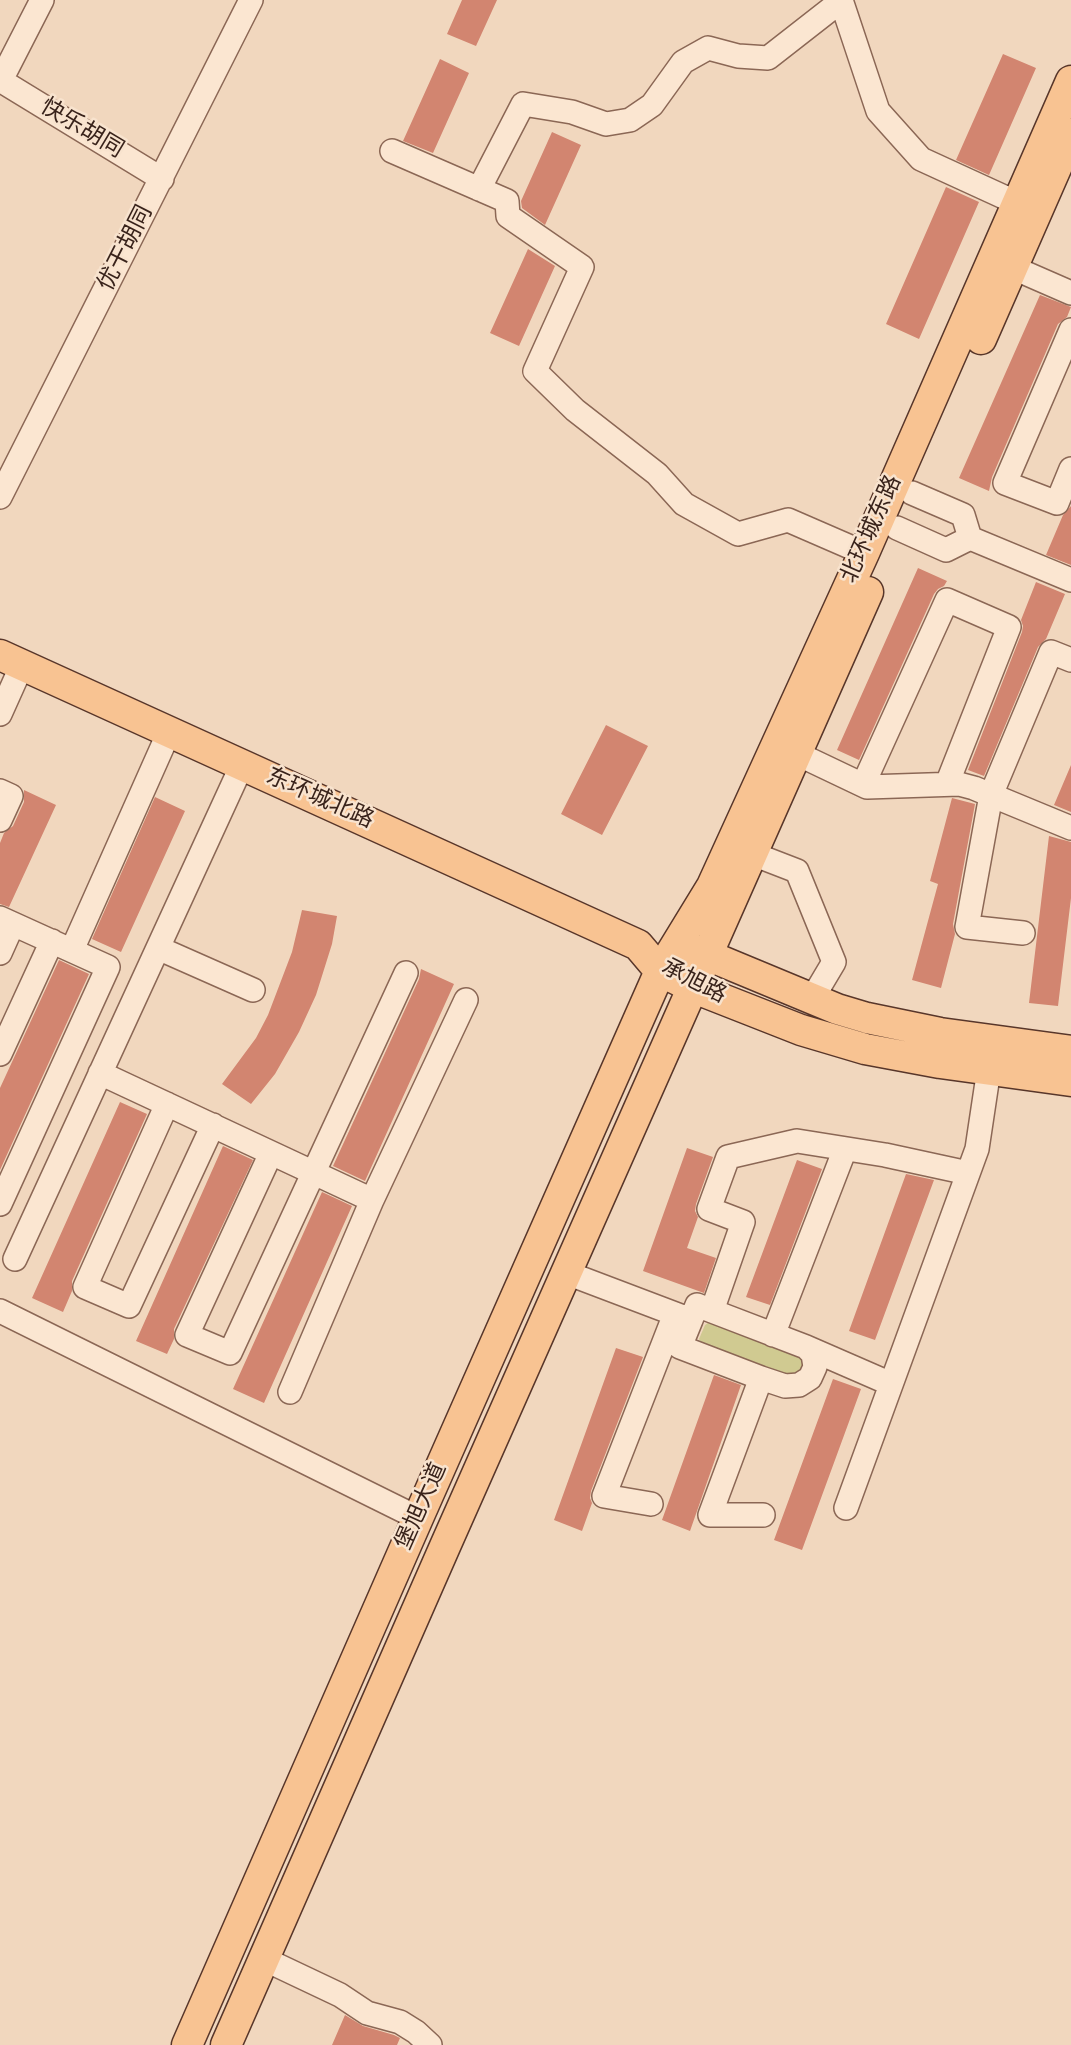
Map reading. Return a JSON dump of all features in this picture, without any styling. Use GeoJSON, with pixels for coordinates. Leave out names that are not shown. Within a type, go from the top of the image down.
{"type":"FeatureCollection","features":[{"type":"Feature","properties":{"kind":"main road","name":"北环城东路"},"geometry":{"type":"LineString","coordinates":[[660,971],[712,886],[787,748],[897,528],[1003,263],[1017,203],[1071,81]]}},
{"type":"Feature","properties":{"kind":"main road","name":"北环城东路"},"geometry":{"type":"LineString","coordinates":[[694,988],[753,853],[787,748],[864,553],[1003,263],[1071,134]]}},
{"type":"Feature","properties":{"kind":"main road","name":"东环城北路"},"geometry":{"type":"LineString","coordinates":[[11,660],[638,945]]}},
{"type":"Feature","properties":{"kind":"main road","name":"承旭路"},"geometry":{"type":"LineString","coordinates":[[638,945],[677,943],[812,999],[867,1018],[907,1027],[1071,1051]]}},
{"type":"Feature","properties":{"kind":"main road","name":"承旭路"},"geometry":{"type":"LineString","coordinates":[[638,945],[660,971],[694,988],[801,1030],[865,1049],[940,1063],[1071,1081]]}},
{"type":"Feature","properties":{"kind":"main road","name":"堡旭大道"},"geometry":{"type":"LineString","coordinates":[[187,2045],[660,971]]}},
{"type":"Feature","properties":{"kind":"main road","name":"堡旭大道"},"geometry":{"type":"LineString","coordinates":[[226,2045],[694,988]]}},
{"type":"Feature","properties":{"kind":"street"},"geometry":{"type":"LineString","coordinates":[[0,81],[42,0]]}},
{"type":"Feature","properties":{"kind":"street","name":"优干胡同"},"geometry":{"type":"LineString","coordinates":[[0,496],[251,0]]}},
{"type":"Feature","properties":{"kind":"street"},"geometry":{"type":"LineString","coordinates":[[480,189],[523,104],[572,112],[606,124],[630,120],[652,105],[683,62],[708,48],[738,56],[768,58],[841,1],[878,111],[921,159],[1017,203]]}},
{"type":"Feature","properties":{"kind":"street","name":"快乐胡同"},"geometry":{"type":"LineString","coordinates":[[0,81],[162,179]]}},
{"type":"Feature","properties":{"kind":"street"},"geometry":{"type":"LineString","coordinates":[[392,151],[507,201],[508,216],[582,267],[536,370],[575,410],[657,474],[684,504],[738,534],[788,520],[864,553]]}},
{"type":"Feature","properties":{"kind":"street"},"geometry":{"type":"LineString","coordinates":[[1003,263],[1071,293]]}},
{"type":"Feature","properties":{"kind":"street"},"geometry":{"type":"LineString","coordinates":[[1071,330],[1005,483],[1057,503],[1071,469]]}},
{"type":"Feature","properties":{"kind":"street"},"geometry":{"type":"LineString","coordinates":[[912,493],[962,515],[970,538],[1071,580]]}},
{"type":"Feature","properties":{"kind":"street"},"geometry":{"type":"LineString","coordinates":[[897,528],[946,550],[970,538]]}},
{"type":"Feature","properties":{"kind":"street"},"geometry":{"type":"LineString","coordinates":[[863,785],[947,600],[1009,627],[947,784]]}},
{"type":"Feature","properties":{"kind":"street"},"geometry":{"type":"LineString","coordinates":[[1023,933],[967,927],[991,795],[1051,652],[1071,660]]}},
{"type":"Feature","properties":{"kind":"street"},"geometry":{"type":"LineString","coordinates":[[0,714],[11,660]]}},
{"type":"Feature","properties":{"kind":"street"},"geometry":{"type":"LineString","coordinates":[[0,1054],[62,946],[169,732]]}},
{"type":"Feature","properties":{"kind":"street"},"geometry":{"type":"LineString","coordinates":[[787,748],[863,785],[879,788],[959,784],[1071,828]]}},
{"type":"Feature","properties":{"kind":"street"},"geometry":{"type":"LineString","coordinates":[[15,1259],[242,765]]}},
{"type":"Feature","properties":{"kind":"street"},"geometry":{"type":"LineString","coordinates":[[0,791],[10,796],[0,820]]}},
{"type":"Feature","properties":{"kind":"street"},"geometry":{"type":"LineString","coordinates":[[753,853],[797,872],[834,962],[812,999]]}},
{"type":"Feature","properties":{"kind":"street"},"geometry":{"type":"LineString","coordinates":[[0,953],[7,921],[108,967],[0,1204]]}},
{"type":"Feature","properties":{"kind":"street"},"geometry":{"type":"LineString","coordinates":[[158,948],[253,990]]}},
{"type":"Feature","properties":{"kind":"street"},"geometry":{"type":"LineString","coordinates":[[271,1153],[187,1335],[229,1353],[406,973]]}},
{"type":"Feature","properties":{"kind":"street"},"geometry":{"type":"LineString","coordinates":[[290,1392],[372,1200],[466,1000]]}},
{"type":"Feature","properties":{"kind":"street"},"geometry":{"type":"LineString","coordinates":[[846,1508],[977,1149],[989,1069]]}},
{"type":"Feature","properties":{"kind":"street"},"geometry":{"type":"LineString","coordinates":[[100,1073],[372,1200]]}},
{"type":"Feature","properties":{"kind":"street"},"geometry":{"type":"LineString","coordinates":[[167,1104],[85,1287],[129,1306],[213,1125]]}},
{"type":"Feature","properties":{"kind":"street"},"geometry":{"type":"LineString","coordinates":[[712,1311],[743,1222],[709,1209],[728,1157],[797,1141],[886,1155],[968,1173]]}},
{"type":"Feature","properties":{"kind":"street"},"geometry":{"type":"LineString","coordinates":[[773,1335],[845,1149]]}},
{"type":"Feature","properties":{"kind":"street"},"geometry":{"type":"LineString","coordinates":[[566,1273],[683,1317]]}},
{"type":"Feature","properties":{"kind":"street"},"geometry":{"type":"LineString","coordinates":[[651,1504],[604,1496],[683,1317],[697,1305],[891,1384]]}},
{"type":"Feature","properties":{"kind":"street"},"geometry":{"type":"LineString","coordinates":[[0,1311],[418,1518]]}},
{"type":"Feature","properties":{"kind":"street"},"geometry":{"type":"LineString","coordinates":[[683,1317],[680,1347],[785,1386],[799,1385],[810,1378],[815,1367],[813,1354],[806,1348]]}},
{"type":"Feature","properties":{"kind":"street"},"geometry":{"type":"LineString","coordinates":[[761,1378],[710,1514],[763,1516]]}},
{"type":"Feature","properties":{"kind":"street"},"geometry":{"type":"LineString","coordinates":[[264,1959],[340,1995],[367,2013],[400,2022],[430,2045]]}},
{"type":"Feature","properties":{"kind":"shaded area"},"geometry":{"type":"Polygon","coordinates":[[[711,1321],[800,1356],[803,1367],[800,1373],[781,1377],[702,1345],[699,1339],[705,1325],[711,1321]]]}},
{"type":"Feature","properties":{"kind":"building"},"geometry":{"type":"Polygon","coordinates":[[[462,0],[497,0],[476,46],[447,34],[462,0]]]}},
{"type":"Feature","properties":{"kind":"building"},"geometry":{"type":"Polygon","coordinates":[[[1003,54],[1036,68],[989,175],[956,160],[1003,54]]]}},
{"type":"Feature","properties":{"kind":"building"},"geometry":{"type":"Polygon","coordinates":[[[440,59],[469,73],[433,153],[403,141],[440,59]]]}},
{"type":"Feature","properties":{"kind":"building"},"geometry":{"type":"Polygon","coordinates":[[[552,132],[581,145],[545,225],[522,208],[521,201],[552,132]]]}},
{"type":"Feature","properties":{"kind":"building"},"geometry":{"type":"Polygon","coordinates":[[[946,187],[979,202],[919,339],[886,324],[946,187]]]}},
{"type":"Feature","properties":{"kind":"building"},"geometry":{"type":"Polygon","coordinates":[[[528,249],[555,266],[519,346],[490,333],[528,249]]]}},
{"type":"Feature","properties":{"kind":"building"},"geometry":{"type":"Polygon","coordinates":[[[1040,295],[1071,307],[1067,317],[1058,324],[992,477],[989,491],[959,478],[1040,295]]]}},
{"type":"Feature","properties":{"kind":"building"},"geometry":{"type":"Polygon","coordinates":[[[1071,506],[1071,565],[1046,555],[1063,515],[1071,506]]]}},
{"type":"Feature","properties":{"kind":"building"},"geometry":{"type":"Polygon","coordinates":[[[918,568],[947,581],[934,594],[859,760],[837,750],[918,568]]]}},
{"type":"Feature","properties":{"kind":"building"},"geometry":{"type":"Polygon","coordinates":[[[1036,582],[1065,594],[1046,639],[1038,647],[984,776],[968,770],[1022,632],[1021,620],[1036,582]]]}},
{"type":"Feature","properties":{"kind":"building"},"geometry":{"type":"Polygon","coordinates":[[[606,725],[648,746],[602,835],[561,814],[606,725]]]}},
{"type":"Feature","properties":{"kind":"building"},"geometry":{"type":"Polygon","coordinates":[[[1071,765],[1071,812],[1054,805],[1071,765]]]}},
{"type":"Feature","properties":{"kind":"building"},"geometry":{"type":"Polygon","coordinates":[[[24,790],[56,805],[9,907],[0,904],[0,843],[4,833],[13,826],[24,802],[24,790]]]}},
{"type":"Feature","properties":{"kind":"building"},"geometry":{"type":"Polygon","coordinates":[[[155,797],[185,811],[121,952],[92,939],[155,797]]]}},
{"type":"Feature","properties":{"kind":"building"},"geometry":{"type":"Polygon","coordinates":[[[952,798],[975,804],[953,924],[955,934],[941,988],[912,980],[938,884],[930,881],[952,798]]]}},
{"type":"Feature","properties":{"kind":"building"},"geometry":{"type":"Polygon","coordinates":[[[1049,836],[1071,842],[1071,898],[1058,1006],[1029,1003],[1049,836]]]}},
{"type":"Feature","properties":{"kind":"building"},"geometry":{"type":"Polygon","coordinates":[[[302,910],[337,916],[332,944],[316,995],[299,1032],[275,1074],[251,1104],[222,1084],[256,1038],[268,1015],[292,952],[302,910]]]}},
{"type":"Feature","properties":{"kind":"building"},"geometry":{"type":"Polygon","coordinates":[[[59,960],[89,974],[0,1170],[0,1088],[59,960]]]}},
{"type":"Feature","properties":{"kind":"building"},"geometry":{"type":"Polygon","coordinates":[[[421,969],[454,984],[365,1181],[333,1166],[419,979],[421,969]]]}},
{"type":"Feature","properties":{"kind":"building"},"geometry":{"type":"Polygon","coordinates":[[[120,1102],[147,1114],[72,1281],[72,1291],[63,1312],[32,1298],[120,1102]]]}},
{"type":"Feature","properties":{"kind":"building"},"geometry":{"type":"Polygon","coordinates":[[[223,1146],[253,1160],[174,1329],[174,1339],[167,1354],[136,1341],[223,1146]]]}},
{"type":"Feature","properties":{"kind":"building"},"geometry":{"type":"Polygon","coordinates":[[[687,1148],[713,1157],[696,1204],[698,1217],[687,1248],[716,1258],[704,1293],[643,1271],[687,1148]]]}},
{"type":"Feature","properties":{"kind":"building"},"geometry":{"type":"Polygon","coordinates":[[[797,1160],[822,1169],[770,1305],[746,1297],[797,1160]]]}},
{"type":"Feature","properties":{"kind":"building"},"geometry":{"type":"Polygon","coordinates":[[[906,1174],[934,1180],[875,1340],[849,1331],[906,1174]]]}},
{"type":"Feature","properties":{"kind":"building"},"geometry":{"type":"Polygon","coordinates":[[[322,1192],[352,1206],[264,1403],[233,1389],[322,1192]]]}},
{"type":"Feature","properties":{"kind":"building"},"geometry":{"type":"Polygon","coordinates":[[[616,1348],[643,1357],[591,1491],[592,1503],[582,1531],[554,1520],[616,1348]]]}},
{"type":"Feature","properties":{"kind":"building"},"geometry":{"type":"Polygon","coordinates":[[[714,1375],[741,1385],[690,1531],[662,1520],[714,1375]]]}},
{"type":"Feature","properties":{"kind":"building"},"geometry":{"type":"Polygon","coordinates":[[[833,1379],[861,1389],[802,1550],[774,1540],[833,1379]]]}},
{"type":"Feature","properties":{"kind":"building"},"geometry":{"type":"Polygon","coordinates":[[[345,2015],[363,2026],[400,2038],[397,2045],[332,2045],[345,2015]]]}}]}
